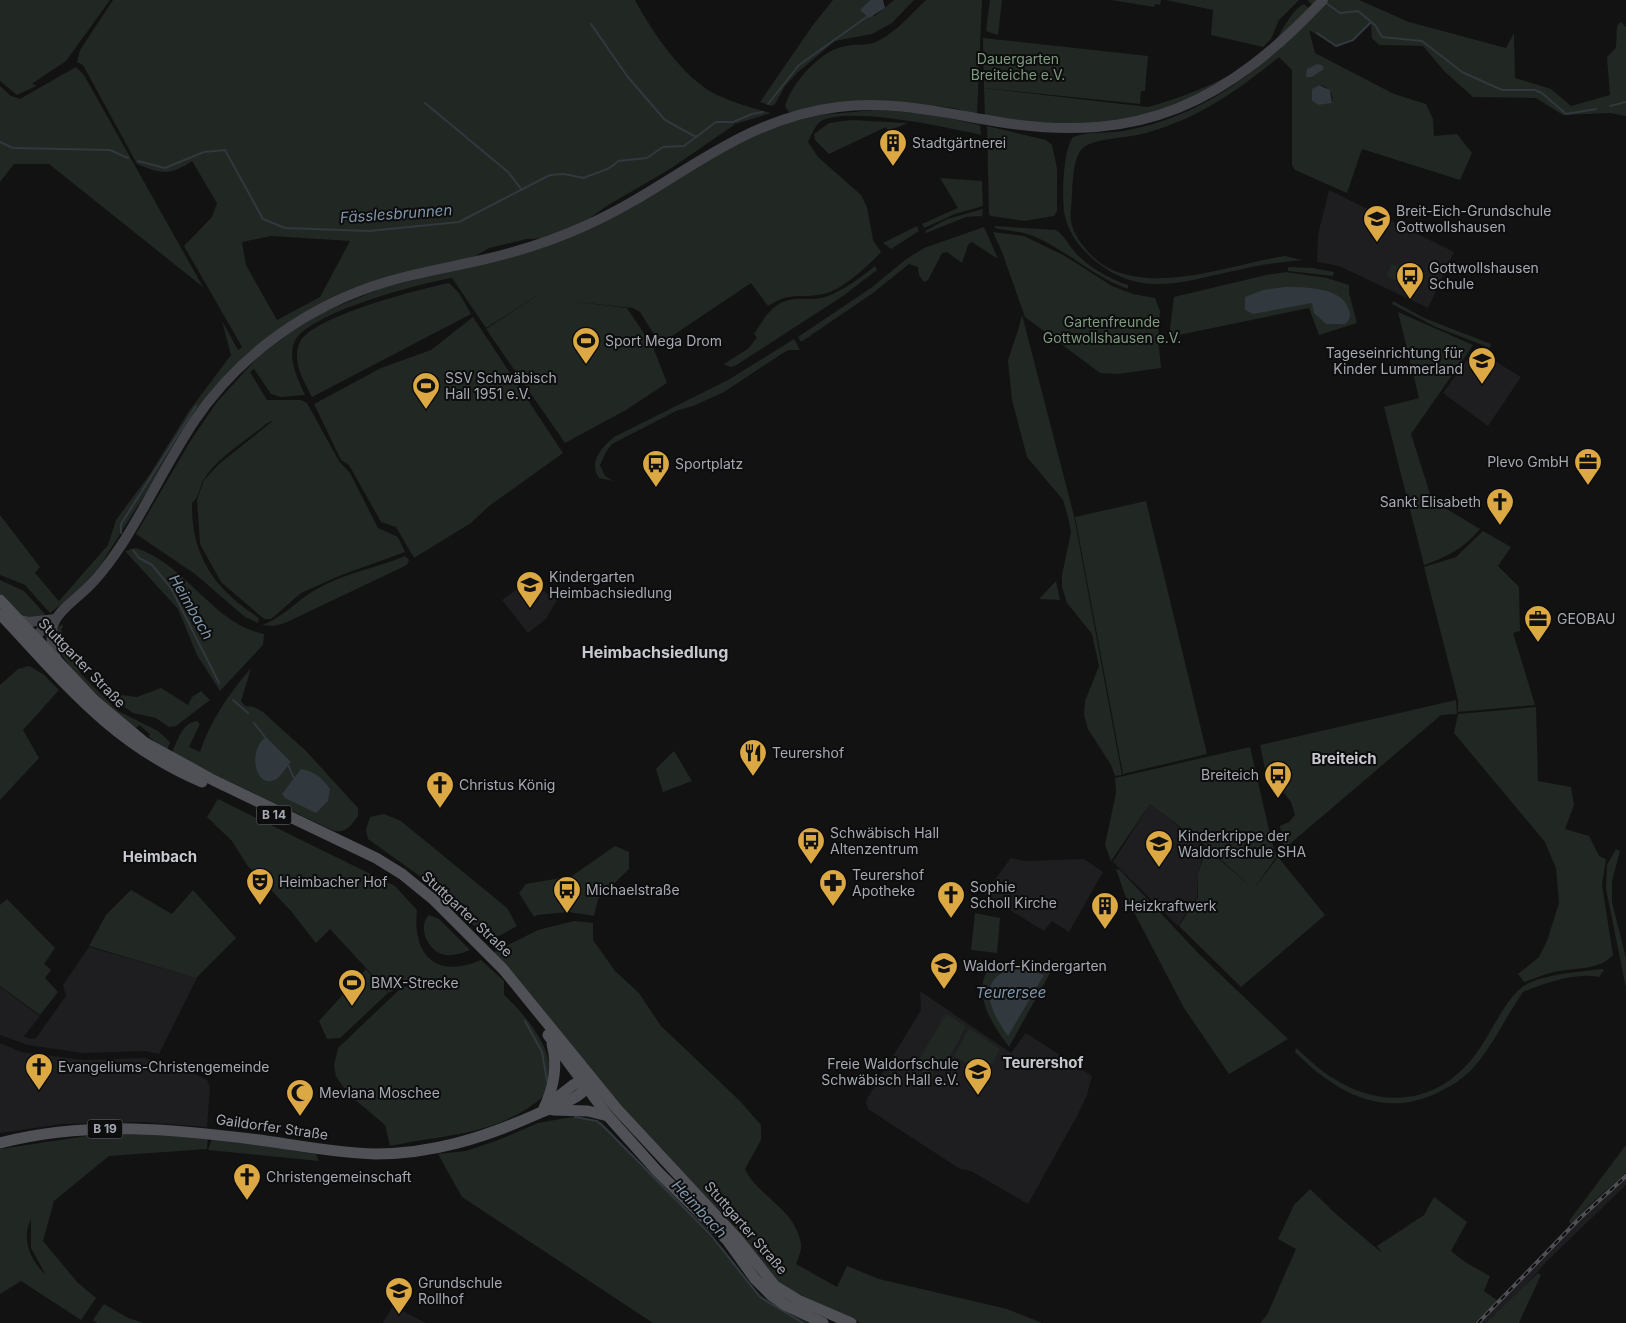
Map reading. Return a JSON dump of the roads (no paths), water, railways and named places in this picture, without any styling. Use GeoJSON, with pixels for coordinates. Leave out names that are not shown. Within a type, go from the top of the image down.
{"type":"FeatureCollection","features":[{"type":"Feature","properties":{"kind":"main road"},"geometry":{"type":"LineString","coordinates":[[39,633],[92,584],[111,561],[194,421],[232,374],[282,331],[328,304],[385,282],[478,261],[570,232],[635,200],[741,136],[806,113],[858,105],[895,105],[1030,126],[1058,127],[1110,125],[1147,119],[1184,107],[1225,86],[1266,56],[1323,0]]}},
{"type":"Feature","properties":{"kind":"main road","name":"Stuttgarter Straße"},"geometry":{"type":"LineString","coordinates":[[0,600],[112,718],[159,752],[213,780],[339,838],[402,874],[434,900],[503,968],[586,1083],[617,1109],[738,1238],[775,1286],[798,1300],[851,1323]]}},
{"type":"Feature","properties":{"kind":"main road","name":"Stuttgarter Straße"},"geometry":{"type":"LineString","coordinates":[[0,614],[87,707],[139,748],[182,774],[324,838],[383,868],[416,891],[498,973],[549,1037]]}},
{"type":"Feature","properties":{"kind":"main road"},"geometry":{"type":"LineString","coordinates":[[19,620],[29,622],[54,620]]}},
{"type":"Feature","properties":{"kind":"main road"},"geometry":{"type":"LineString","coordinates":[[54,620],[51,635],[56,660]]}},
{"type":"Feature","properties":{"kind":"main road","name":"B 14"},"geometry":{"type":"LineString","coordinates":[[549,1037],[586,1083]]}},
{"type":"Feature","properties":{"kind":"main road","name":"B 14"},"geometry":{"type":"LineString","coordinates":[[542,1111],[552,1088],[555,1066],[549,1037]]}},
{"type":"Feature","properties":{"kind":"main road"},"geometry":{"type":"LineString","coordinates":[[586,1083],[608,1116],[658,1172],[727,1240],[755,1279],[772,1296],[796,1311],[823,1323]]}},
{"type":"Feature","properties":{"kind":"main road","name":"Gaildorfer Straße"},"geometry":{"type":"LineString","coordinates":[[0,1143],[72,1130],[138,1128],[211,1134],[338,1151],[376,1154],[430,1149],[465,1143],[504,1130],[542,1111],[586,1083]]}},
{"type":"Feature","properties":{"kind":"main road"},"geometry":{"type":"LineString","coordinates":[[542,1111],[588,1111],[608,1116]]}},
{"type":"Feature","properties":{"kind":"water"},"geometry":{"type":"Polygon","coordinates":[[[870,0],[883,0],[885,8],[869,18],[860,10],[870,0]]]}},
{"type":"Feature","properties":{"kind":"water"},"geometry":{"type":"Polygon","coordinates":[[[1317,64],[1322,65],[1324,69],[1312,77],[1306,77],[1307,69],[1317,64]]]}},
{"type":"Feature","properties":{"kind":"water"},"geometry":{"type":"Polygon","coordinates":[[[1319,85],[1330,90],[1332,103],[1318,105],[1312,101],[1312,89],[1319,85]]]}},
{"type":"Feature","properties":{"kind":"water"},"geometry":{"type":"Polygon","coordinates":[[[1285,287],[1312,288],[1339,297],[1345,302],[1350,312],[1349,319],[1345,324],[1326,324],[1314,313],[1312,303],[1253,314],[1245,310],[1245,297],[1263,290],[1285,287]]]}},
{"type":"Feature","properties":{"kind":"water"},"geometry":{"type":"Polygon","coordinates":[[[266,737],[291,762],[277,779],[268,781],[262,779],[258,774],[255,759],[260,743],[266,737]]]}},
{"type":"Feature","properties":{"kind":"water"},"geometry":{"type":"Polygon","coordinates":[[[301,769],[318,776],[330,789],[328,801],[316,813],[285,798],[282,794],[301,769]]]}},
{"type":"Feature","properties":{"kind":"water","name":"Teurersee"},"geometry":{"type":"Polygon","coordinates":[[[1023,968],[1044,975],[1008,1036],[998,1021],[989,994],[995,978],[1004,972],[1023,968]]]}},
{"type":"Feature","properties":{"kind":"waterway"},"geometry":{"type":"LineString","coordinates":[[1326,3],[1340,13],[1358,11],[1375,25],[1382,37],[1422,41],[1462,72],[1502,90],[1535,90],[1542,93],[1566,114],[1596,109]]}},
{"type":"Feature","properties":{"kind":"waterway","name":"Fässlesbrunnen"},"geometry":{"type":"LineString","coordinates":[[768,104],[799,65],[868,16]]}},
{"type":"Feature","properties":{"kind":"waterway"},"geometry":{"type":"LineString","coordinates":[[1317,33],[1336,46],[1353,40],[1371,22]]}},
{"type":"Feature","properties":{"kind":"waterway"},"geometry":{"type":"LineString","coordinates":[[591,24],[627,76],[665,120],[696,137]]}},
{"type":"Feature","properties":{"kind":"waterway"},"geometry":{"type":"LineString","coordinates":[[1610,106],[1626,102]]}},
{"type":"Feature","properties":{"kind":"waterway"},"geometry":{"type":"LineString","coordinates":[[425,103],[508,172],[522,190]]}},
{"type":"Feature","properties":{"kind":"waterway","name":"Fässlesbrunnen"},"geometry":{"type":"LineString","coordinates":[[138,161],[165,168],[204,152],[225,150],[263,219],[285,228],[369,231],[459,222],[550,175],[564,174],[584,178],[607,169],[618,161],[647,158],[663,147],[684,146],[716,122],[733,122],[752,114],[763,112]]}},
{"type":"Feature","properties":{"kind":"waterway","name":"Fässlesbrunnen"},"geometry":{"type":"LineString","coordinates":[[0,142],[13,148],[110,150],[128,158]]}},
{"type":"Feature","properties":{"kind":"waterway","name":"Heimbach"},"geometry":{"type":"LineString","coordinates":[[121,533],[121,524],[196,406]]}},
{"type":"Feature","properties":{"kind":"waterway","name":"Heimbach"},"geometry":{"type":"LineString","coordinates":[[133,550],[139,558],[152,565],[171,588],[219,683]]}},
{"type":"Feature","properties":{"kind":"waterway","name":"Heimbach"},"geometry":{"type":"LineString","coordinates":[[233,700],[248,713]]}},
{"type":"Feature","properties":{"kind":"waterway","name":"Heimbach"},"geometry":{"type":"LineString","coordinates":[[254,723],[265,737]]}},
{"type":"Feature","properties":{"kind":"waterway","name":"Heimbach"},"geometry":{"type":"LineString","coordinates":[[288,765],[294,778]]}},
{"type":"Feature","properties":{"kind":"waterway","name":"Heimbach"},"geometry":{"type":"LineString","coordinates":[[525,1021],[542,1052],[547,1081]]}},
{"type":"Feature","properties":{"kind":"waterway","name":"Heimbach"},"geometry":{"type":"LineString","coordinates":[[575,1117],[597,1121],[606,1129],[710,1234],[760,1297],[803,1323]]}},
{"type":"Feature","properties":{"kind":"railway"},"geometry":{"type":"LineString","coordinates":[[1478,1323],[1580,1218],[1626,1176]]}},
{"type":"Feature","properties":{"kind":"place","name":"Stadtgärtnerei"},"geometry":{"type":"Point","coordinates":[893,167]}},
{"type":"Feature","properties":{"kind":"place","name":"Breit-Eich-Grundschule Gottwollshausen"},"geometry":{"type":"Point","coordinates":[1377,243]}},
{"type":"Feature","properties":{"kind":"place","name":"Gottwollshausen Schule"},"geometry":{"type":"Point","coordinates":[1410,300]}},
{"type":"Feature","properties":{"kind":"place","name":"Sport Mega Drom"},"geometry":{"type":"Point","coordinates":[586,365]}},
{"type":"Feature","properties":{"kind":"place","name":"Tageseinrichtung für Kinder Lummerland"},"geometry":{"type":"Point","coordinates":[1482,385]}},
{"type":"Feature","properties":{"kind":"place","name":"SSV Schwäbisch Hall 1951 e.V."},"geometry":{"type":"Point","coordinates":[426,410]}},
{"type":"Feature","properties":{"kind":"place","name":"Plevo GmbH"},"geometry":{"type":"Point","coordinates":[1588,486]}},
{"type":"Feature","properties":{"kind":"place","name":"Sportplatz"},"geometry":{"type":"Point","coordinates":[656,488]}},
{"type":"Feature","properties":{"kind":"place","name":"Sankt Elisabeth"},"geometry":{"type":"Point","coordinates":[1500,526]}},
{"type":"Feature","properties":{"kind":"place","name":"Kindergarten Heimbachsiedlung"},"geometry":{"type":"Point","coordinates":[530,609]}},
{"type":"Feature","properties":{"kind":"place","name":"GEOBAU"},"geometry":{"type":"Point","coordinates":[1538,643]}},
{"type":"Feature","properties":{"kind":"place","name":"Teurershof"},"geometry":{"type":"Point","coordinates":[753,777]}},
{"type":"Feature","properties":{"kind":"place","name":"Breiteich"},"geometry":{"type":"Point","coordinates":[1278,799]}},
{"type":"Feature","properties":{"kind":"place","name":"Christus König"},"geometry":{"type":"Point","coordinates":[440,809]}},
{"type":"Feature","properties":{"kind":"place","name":"Schwäbisch Hall Altenzentrum"},"geometry":{"type":"Point","coordinates":[811,865]}},
{"type":"Feature","properties":{"kind":"place","name":"Kinderkrippe der Waldorfschule SHA"},"geometry":{"type":"Point","coordinates":[1159,868]}},
{"type":"Feature","properties":{"kind":"place","name":"Heimbacher Hof"},"geometry":{"type":"Point","coordinates":[260,906]}},
{"type":"Feature","properties":{"kind":"place","name":"Teurershof Apotheke"},"geometry":{"type":"Point","coordinates":[833,907]}},
{"type":"Feature","properties":{"kind":"place","name":"Michaelstraße"},"geometry":{"type":"Point","coordinates":[567,914]}},
{"type":"Feature","properties":{"kind":"place","name":"Sophie Scholl Kirche"},"geometry":{"type":"Point","coordinates":[951,919]}},
{"type":"Feature","properties":{"kind":"place","name":"Heizkraftwerk"},"geometry":{"type":"Point","coordinates":[1105,930]}},
{"type":"Feature","properties":{"kind":"place","name":"Waldorf-Kindergarten"},"geometry":{"type":"Point","coordinates":[944,990]}},
{"type":"Feature","properties":{"kind":"place","name":"BMX-Strecke"},"geometry":{"type":"Point","coordinates":[352,1007]}},
{"type":"Feature","properties":{"kind":"place","name":"Evangeliums-Christengemeinde"},"geometry":{"type":"Point","coordinates":[39,1091]}},
{"type":"Feature","properties":{"kind":"place","name":"Freie Waldorfschule Schwäbisch Hall e.V."},"geometry":{"type":"Point","coordinates":[978,1096]}},
{"type":"Feature","properties":{"kind":"place","name":"Mevlana Moschee"},"geometry":{"type":"Point","coordinates":[300,1117]}},
{"type":"Feature","properties":{"kind":"place","name":"Christengemeinschaft"},"geometry":{"type":"Point","coordinates":[247,1201]}},
{"type":"Feature","properties":{"kind":"place","name":"Grundschule Rollhof"},"geometry":{"type":"Point","coordinates":[399,1315]}},
{"type":"Feature","properties":{"kind":"district","name":"Heimbachsiedlung"},"geometry":{"type":"Point","coordinates":[655,652]}},
{"type":"Feature","properties":{"kind":"district","name":"Breiteich"},"geometry":{"type":"Point","coordinates":[1344,759]}},
{"type":"Feature","properties":{"kind":"district","name":"Heimbach"},"geometry":{"type":"Point","coordinates":[160,857]}},
{"type":"Feature","properties":{"kind":"district","name":"Teurershof"},"geometry":{"type":"Point","coordinates":[1043,1063]}},
{"type":"Feature","properties":{"kind":"park label","name":"Dauergarten Breiteiche e.V."},"geometry":{"type":"Point","coordinates":[1018,68]}},
{"type":"Feature","properties":{"kind":"park label","name":"Gartenfreunde Gottwollshausen e.V."},"geometry":{"type":"Point","coordinates":[1112,330]}}]}
